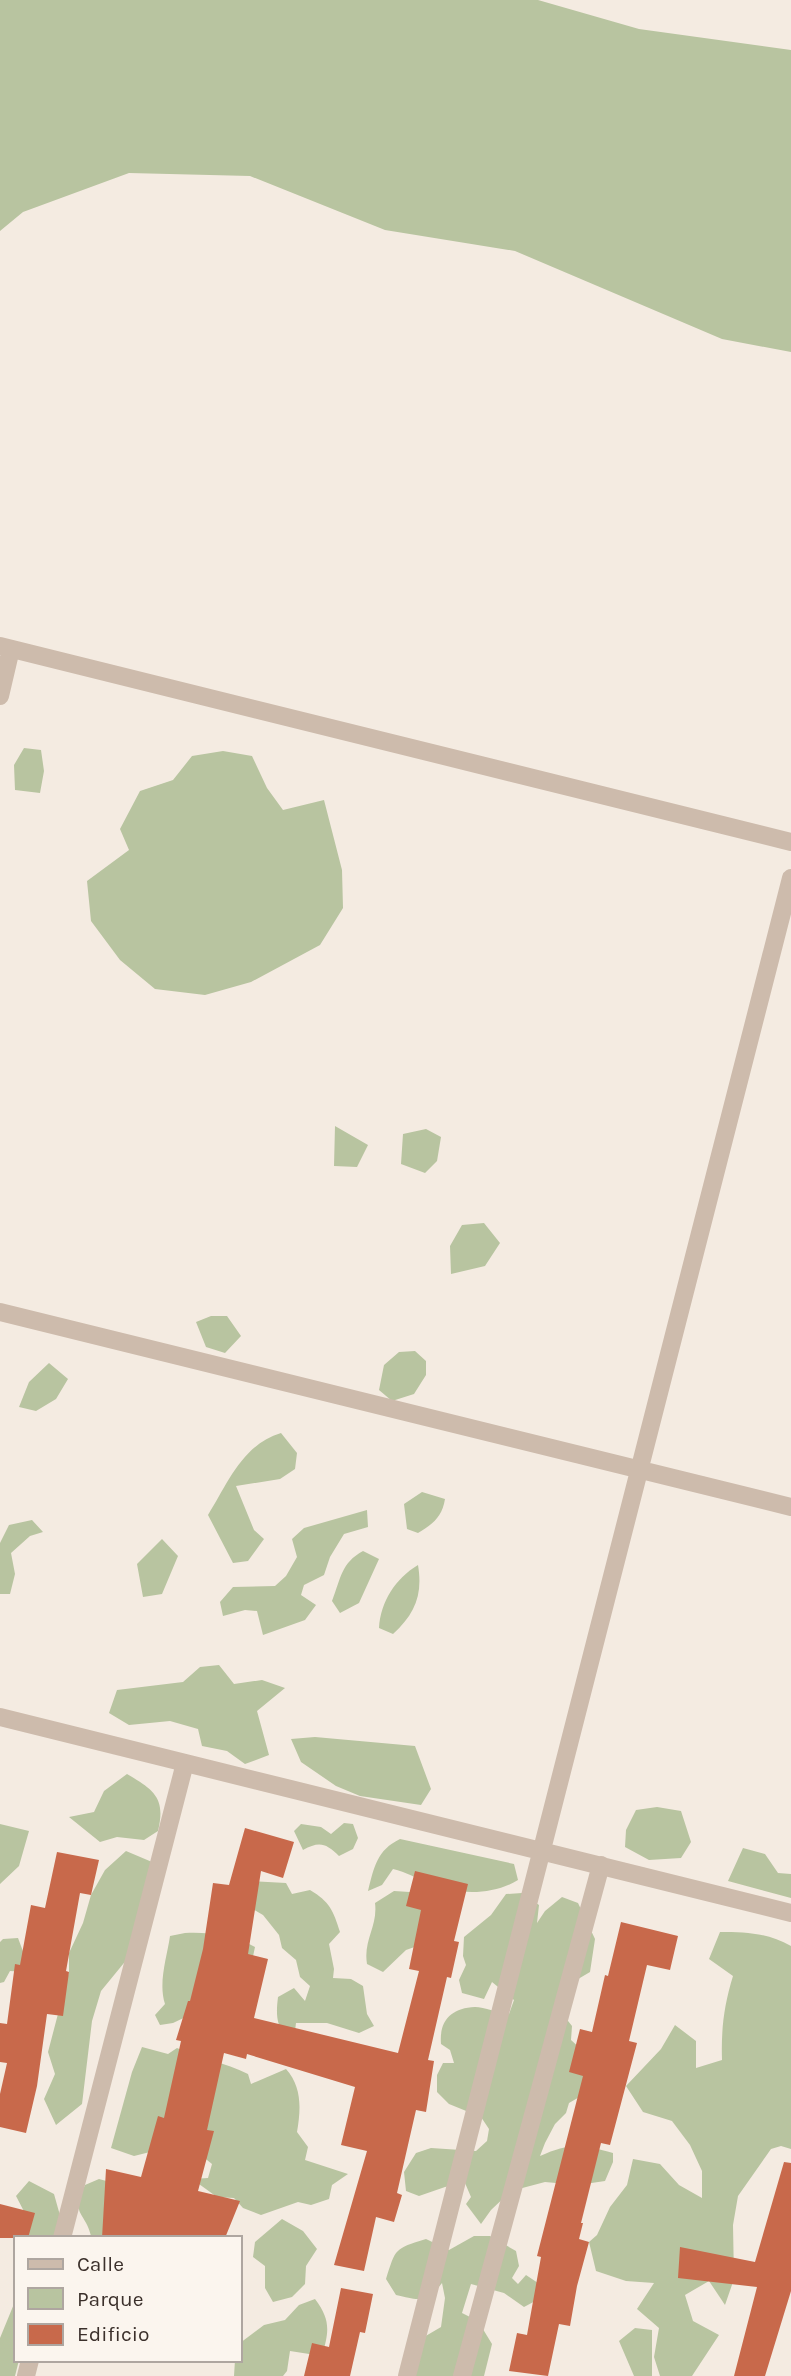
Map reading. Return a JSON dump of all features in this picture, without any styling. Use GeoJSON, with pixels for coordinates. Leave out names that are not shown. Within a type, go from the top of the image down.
{"type":"FeatureCollection","features":[{"type":"Feature","properties":{"kind":"street"},"geometry":{"type":"LineString","coordinates":[[0,696],[5,648],[791,842]]}},
{"type":"Feature","properties":{"kind":"street"},"geometry":{"type":"LineString","coordinates":[[407,2376],[791,878]]}},
{"type":"Feature","properties":{"kind":"street"},"geometry":{"type":"LineString","coordinates":[[0,1312],[791,1507]]}},
{"type":"Feature","properties":{"kind":"street"},"geometry":{"type":"LineString","coordinates":[[0,1717],[791,1913]]}},
{"type":"Feature","properties":{"kind":"street"},"geometry":{"type":"LineString","coordinates":[[63,2236],[185,1763]]}},
{"type":"Feature","properties":{"kind":"street"},"geometry":{"type":"LineString","coordinates":[[462,2376],[601,1866]]}},
{"type":"Feature","properties":{"kind":"green space"},"geometry":{"type":"Polygon","coordinates":[[[0,0],[538,0],[639,29],[791,50],[791,352],[722,339],[515,251],[385,230],[250,176],[129,173],[23,212],[0,231],[0,0]]]}},
{"type":"Feature","properties":{"kind":"green space"},"geometry":{"type":"Polygon","coordinates":[[[24,748],[41,750],[44,771],[40,793],[15,790],[14,765],[24,748]]]}},
{"type":"Feature","properties":{"kind":"green space"},"geometry":{"type":"Polygon","coordinates":[[[223,751],[252,756],[267,788],[283,810],[324,800],[342,870],[343,908],[320,945],[251,982],[205,995],[155,989],[120,960],[91,921],[87,881],[129,850],[120,829],[140,791],[173,780],[192,756],[223,751]]]}},
{"type":"Feature","properties":{"kind":"green space"},"geometry":{"type":"Polygon","coordinates":[[[335,1126],[368,1145],[357,1167],[334,1166],[335,1126]]]}},
{"type":"Feature","properties":{"kind":"green space"},"geometry":{"type":"Polygon","coordinates":[[[426,1129],[441,1137],[437,1161],[425,1173],[401,1164],[403,1134],[426,1129]]]}},
{"type":"Feature","properties":{"kind":"green space"},"geometry":{"type":"Polygon","coordinates":[[[484,1223],[500,1243],[485,1266],[451,1274],[450,1246],[462,1225],[484,1223]]]}},
{"type":"Feature","properties":{"kind":"green space"},"geometry":{"type":"Polygon","coordinates":[[[211,1316],[227,1316],[241,1336],[225,1353],[206,1347],[196,1322],[211,1316]]]}},
{"type":"Feature","properties":{"kind":"green space"},"geometry":{"type":"Polygon","coordinates":[[[415,1351],[426,1361],[426,1375],[414,1394],[392,1401],[379,1390],[384,1365],[399,1352],[415,1351]]]}},
{"type":"Feature","properties":{"kind":"green space"},"geometry":{"type":"Polygon","coordinates":[[[49,1363],[68,1379],[56,1399],[36,1411],[19,1407],[29,1382],[49,1363]]]}},
{"type":"Feature","properties":{"kind":"green space"},"geometry":{"type":"Polygon","coordinates":[[[281,1433],[297,1453],[295,1469],[280,1479],[236,1486],[254,1530],[264,1539],[248,1561],[233,1563],[208,1515],[237,1466],[256,1446],[281,1433]]]}},
{"type":"Feature","properties":{"kind":"green space"},"geometry":{"type":"Polygon","coordinates":[[[422,1492],[445,1499],[442,1511],[436,1519],[418,1533],[407,1529],[404,1504],[422,1492]]]}},
{"type":"Feature","properties":{"kind":"green space"},"geometry":{"type":"Polygon","coordinates":[[[367,1510],[368,1527],[344,1534],[330,1557],[324,1575],[304,1585],[301,1595],[316,1605],[305,1620],[263,1635],[257,1611],[245,1610],[223,1616],[220,1602],[233,1587],[275,1586],[286,1576],[297,1557],[292,1539],[304,1528],[367,1510]]]}},
{"type":"Feature","properties":{"kind":"green space"},"geometry":{"type":"Polygon","coordinates":[[[32,1520],[43,1532],[30,1536],[11,1553],[15,1574],[10,1594],[0,1594],[0,1543],[9,1525],[32,1520]]]}},
{"type":"Feature","properties":{"kind":"green space"},"geometry":{"type":"Polygon","coordinates":[[[162,1539],[178,1556],[162,1594],[143,1597],[137,1564],[162,1539]]]}},
{"type":"Feature","properties":{"kind":"green space"},"geometry":{"type":"Polygon","coordinates":[[[363,1551],[379,1559],[359,1603],[340,1613],[332,1601],[340,1578],[350,1561],[363,1551]]]}},
{"type":"Feature","properties":{"kind":"green space"},"geometry":{"type":"Polygon","coordinates":[[[418,1565],[418,1595],[412,1611],[393,1634],[379,1628],[386,1600],[402,1577],[418,1565]]]}},
{"type":"Feature","properties":{"kind":"green space"},"geometry":{"type":"Polygon","coordinates":[[[219,1665],[234,1684],[262,1680],[285,1688],[257,1711],[269,1755],[245,1764],[227,1751],[202,1746],[198,1729],[170,1721],[129,1725],[109,1713],[117,1690],[183,1682],[200,1667],[219,1665]]]}},
{"type":"Feature","properties":{"kind":"green space"},"geometry":{"type":"Polygon","coordinates":[[[315,1737],[415,1746],[431,1789],[421,1805],[360,1796],[336,1786],[301,1762],[291,1739],[315,1737]]]}},
{"type":"Feature","properties":{"kind":"green space"},"geometry":{"type":"Polygon","coordinates":[[[127,1774],[156,1796],[160,1810],[158,1831],[144,1840],[117,1837],[100,1842],[69,1817],[94,1812],[104,1791],[127,1774]]]}},
{"type":"Feature","properties":{"kind":"green space"},"geometry":{"type":"Polygon","coordinates":[[[657,1807],[681,1811],[691,1842],[681,1858],[649,1860],[625,1847],[626,1830],[636,1810],[657,1807]]]}},
{"type":"Feature","properties":{"kind":"green space"},"geometry":{"type":"Polygon","coordinates":[[[344,1823],[353,1824],[358,1838],[353,1849],[339,1856],[322,1845],[303,1850],[294,1831],[301,1824],[321,1827],[331,1834],[344,1823]]]}},
{"type":"Feature","properties":{"kind":"green space"},"geometry":{"type":"Polygon","coordinates":[[[0,1824],[29,1831],[19,1866],[0,1884],[0,1824]]]}},
{"type":"Feature","properties":{"kind":"green space"},"geometry":{"type":"Polygon","coordinates":[[[400,1839],[514,1864],[518,1880],[497,1889],[462,1892],[439,1887],[393,1869],[382,1885],[368,1891],[381,1854],[400,1839]]]}},
{"type":"Feature","properties":{"kind":"green space"},"geometry":{"type":"Polygon","coordinates":[[[743,1848],[765,1854],[778,1873],[791,1874],[791,1898],[728,1881],[743,1848]]]}},
{"type":"Feature","properties":{"kind":"green space"},"geometry":{"type":"Polygon","coordinates":[[[126,1851],[152,1862],[137,1947],[101,1991],[92,2021],[82,2104],[56,2125],[44,2099],[55,2074],[48,2052],[69,1972],[69,1953],[83,1923],[91,1895],[105,1870],[126,1851]]]}},
{"type":"Feature","properties":{"kind":"green space"},"geometry":{"type":"Polygon","coordinates":[[[251,1881],[286,1883],[292,1894],[310,1890],[326,1903],[333,1912],[340,1932],[329,1944],[333,1978],[351,1979],[363,1986],[367,2014],[374,2026],[359,2033],[327,2023],[296,2023],[293,2047],[279,2024],[278,1997],[294,1988],[305,2001],[310,1986],[300,1977],[296,1960],[282,1948],[279,1935],[263,1915],[249,1907],[251,1881]]]}},
{"type":"Feature","properties":{"kind":"green space"},"geometry":{"type":"Polygon","coordinates":[[[394,1891],[425,1893],[426,1943],[406,1950],[383,1972],[367,1964],[366,1955],[375,1903],[394,1891]]]}},
{"type":"Feature","properties":{"kind":"green space"},"geometry":{"type":"Polygon","coordinates":[[[522,1893],[539,1905],[537,1923],[545,1911],[562,1897],[578,1903],[595,1939],[590,1972],[563,1988],[557,2007],[572,2026],[571,2040],[582,2050],[588,2092],[569,2103],[566,2113],[555,2124],[540,2156],[568,2147],[584,2147],[613,2153],[613,2162],[605,2181],[578,2185],[545,2182],[511,2191],[481,2224],[466,2204],[471,2197],[465,2183],[419,2196],[406,2191],[404,2172],[416,2153],[431,2148],[476,2151],[487,2141],[489,2129],[481,2117],[449,2104],[437,2092],[437,2075],[443,2063],[454,2063],[450,2050],[441,2044],[441,2036],[448,2017],[459,2010],[479,2007],[509,2014],[514,2000],[492,1982],[484,1999],[462,1993],[459,1980],[466,1965],[463,1956],[464,1937],[491,1915],[506,1894],[522,1893]]]}},
{"type":"Feature","properties":{"kind":"green space"},"geometry":{"type":"Polygon","coordinates":[[[720,1932],[757,1934],[791,1946],[791,2149],[781,2146],[771,2149],[738,2196],[733,2225],[734,2279],[725,2305],[709,2281],[685,2295],[693,2321],[719,2335],[692,2376],[660,2376],[654,2357],[659,2328],[637,2309],[654,2283],[626,2281],[596,2271],[589,2242],[597,2235],[610,2207],[627,2185],[633,2159],[660,2164],[679,2185],[702,2198],[702,2171],[690,2145],[672,2121],[643,2112],[626,2086],[661,2049],[675,2025],[696,2041],[696,2068],[722,2060],[724,2018],[733,1976],[709,1959],[720,1932]]]}},
{"type":"Feature","properties":{"kind":"green space"},"geometry":{"type":"Polygon","coordinates":[[[185,1933],[221,1935],[247,1943],[255,1947],[252,1961],[194,2013],[173,2023],[160,2025],[155,2015],[165,2004],[163,1979],[170,1936],[185,1933]]]}},
{"type":"Feature","properties":{"kind":"green space"},"geometry":{"type":"Polygon","coordinates":[[[18,1938],[24,1954],[25,1972],[10,1971],[4,1982],[0,1983],[0,1942],[3,1939],[18,1938]]]}},
{"type":"Feature","properties":{"kind":"green space"},"geometry":{"type":"Polygon","coordinates":[[[142,2047],[168,2054],[177,2048],[248,2074],[251,2084],[286,2069],[298,2091],[297,2132],[308,2147],[305,2160],[348,2174],[332,2185],[329,2199],[311,2205],[298,2202],[261,2215],[243,2208],[234,2198],[217,2197],[192,2179],[208,2178],[212,2164],[202,2156],[154,2151],[134,2156],[111,2148],[132,2072],[142,2047]]]}},
{"type":"Feature","properties":{"kind":"green space"},"geometry":{"type":"Polygon","coordinates":[[[99,2179],[110,2182],[114,2236],[91,2236],[79,2208],[85,2185],[99,2179]]]}},
{"type":"Feature","properties":{"kind":"green space"},"geometry":{"type":"Polygon","coordinates":[[[29,2181],[54,2194],[61,2219],[60,2236],[27,2236],[30,2223],[16,2196],[29,2181]]]}},
{"type":"Feature","properties":{"kind":"green space"},"geometry":{"type":"Polygon","coordinates":[[[282,2219],[303,2231],[317,2249],[306,2266],[305,2284],[292,2297],[273,2302],[265,2288],[265,2266],[253,2257],[255,2242],[282,2219]]]}},
{"type":"Feature","properties":{"kind":"green space"},"geometry":{"type":"Polygon","coordinates":[[[474,2236],[490,2236],[516,2251],[519,2266],[512,2278],[518,2284],[526,2275],[541,2285],[539,2299],[524,2307],[504,2293],[471,2284],[462,2313],[478,2321],[492,2344],[484,2376],[399,2376],[407,2347],[441,2327],[445,2298],[442,2283],[421,2299],[396,2295],[386,2279],[395,2255],[402,2248],[426,2239],[449,2250],[474,2236]]]}},
{"type":"Feature","properties":{"kind":"green space"},"geometry":{"type":"Polygon","coordinates":[[[315,2299],[324,2313],[327,2326],[322,2356],[290,2351],[287,2371],[283,2376],[234,2376],[235,2362],[242,2362],[242,2342],[264,2325],[285,2320],[299,2305],[315,2299]]]}},
{"type":"Feature","properties":{"kind":"green space"},"geometry":{"type":"Polygon","coordinates":[[[14,2304],[14,2362],[18,2362],[15,2376],[0,2376],[0,2338],[14,2304]]]}},
{"type":"Feature","properties":{"kind":"green space"},"geometry":{"type":"Polygon","coordinates":[[[635,2328],[652,2330],[652,2376],[634,2376],[619,2341],[635,2328]]]}},
{"type":"Feature","properties":{"kind":"building"},"geometry":{"type":"Polygon","coordinates":[[[245,1828],[294,1842],[283,1878],[261,1871],[248,1954],[268,1959],[254,2018],[398,2053],[419,1971],[409,1969],[421,1910],[406,1906],[415,1871],[468,1884],[454,1941],[459,1942],[451,1978],[447,1977],[428,2060],[434,2061],[426,2112],[416,2110],[397,2193],[402,2195],[394,2222],[376,2217],[364,2271],[334,2265],[367,2151],[341,2145],[355,2087],[247,2054],[246,2059],[224,2053],[207,2130],[214,2131],[198,2191],[240,2201],[226,2236],[102,2236],[106,2169],[141,2177],[158,2116],[164,2118],[181,2041],[176,2040],[190,2001],[203,1949],[213,1883],[229,1885],[245,1828]]]}},
{"type":"Feature","properties":{"kind":"building"},"geometry":{"type":"Polygon","coordinates":[[[57,1852],[99,1860],[91,1895],[80,1893],[66,1971],[69,1972],[63,2016],[47,2014],[37,2086],[26,2133],[0,2127],[0,2094],[7,2063],[0,2062],[0,2023],[7,2024],[15,1964],[20,1965],[31,1905],[45,1908],[57,1852]]]}},
{"type":"Feature","properties":{"kind":"building"},"geometry":{"type":"Polygon","coordinates":[[[621,1922],[678,1936],[670,1970],[647,1965],[629,2041],[637,2043],[610,2145],[601,2143],[581,2223],[579,2239],[589,2242],[570,2326],[559,2324],[548,2376],[509,2371],[517,2333],[527,2335],[541,2257],[537,2256],[583,2076],[569,2072],[580,2029],[592,2032],[621,1922]]]}},
{"type":"Feature","properties":{"kind":"building"},"geometry":{"type":"Polygon","coordinates":[[[784,2162],[791,2163],[791,2291],[765,2376],[734,2376],[757,2287],[678,2278],[680,2247],[755,2262],[784,2162]]]}},
{"type":"Feature","properties":{"kind":"building"},"geometry":{"type":"Polygon","coordinates":[[[0,2204],[35,2213],[29,2236],[0,2238],[0,2204]]]}},
{"type":"Feature","properties":{"kind":"building"},"geometry":{"type":"Polygon","coordinates":[[[341,2288],[373,2294],[365,2333],[360,2332],[350,2376],[304,2376],[312,2343],[329,2347],[341,2288]]]}}]}
